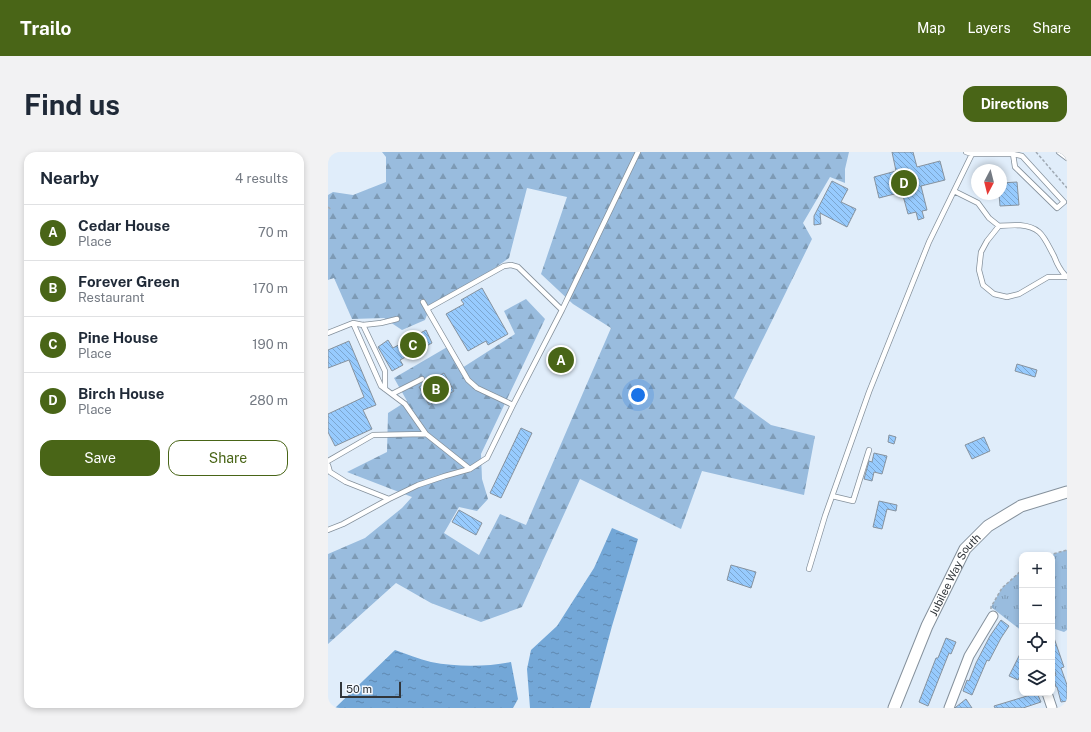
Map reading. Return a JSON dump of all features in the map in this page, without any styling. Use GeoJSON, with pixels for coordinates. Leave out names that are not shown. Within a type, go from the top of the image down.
{"type":"FeatureCollection","features":[{"type":"Feature","properties":{"kind":"street","name":"Jubilee Way South"},"geometry":{"type":"LineString","coordinates":[[897,707],[926,626],[965,549],[988,526],[1021,506],[1067,492]]}},
{"type":"Feature","properties":{"kind":"street"},"geometry":{"type":"LineString","coordinates":[[948,708],[969,656],[993,616]]}},
{"type":"Feature","properties":{"kind":"street"},"geometry":{"type":"LineString","coordinates":[[1048,696],[1052,708]]}},
{"type":"Feature","properties":{"kind":"lane"},"geometry":{"type":"LineString","coordinates":[[328,530],[343,524],[418,485],[470,469],[487,458],[562,310],[638,152]]}},
{"type":"Feature","properties":{"kind":"lane"},"geometry":{"type":"LineString","coordinates":[[966,152],[1013,154],[1022,156],[1064,202],[1057,208],[1015,167],[1013,154]]}},
{"type":"Feature","properties":{"kind":"lane"},"geometry":{"type":"LineString","coordinates":[[809,569],[832,496],[868,392],[929,242],[973,153]]}},
{"type":"Feature","properties":{"kind":"lane"},"geometry":{"type":"LineString","coordinates":[[954,191],[978,203],[989,218],[999,226],[1014,225],[1027,227],[1039,232],[1048,245],[1061,272],[1067,277]]}},
{"type":"Feature","properties":{"kind":"lane"},"geometry":{"type":"LineString","coordinates":[[999,226],[986,241],[981,252],[979,270],[983,285],[994,294],[1007,297],[1019,294],[1048,277],[1067,277]]}},
{"type":"Feature","properties":{"kind":"lane"},"geometry":{"type":"LineString","coordinates":[[427,309],[504,266],[510,265],[518,267],[562,310]]}},
{"type":"Feature","properties":{"kind":"lane"},"geometry":{"type":"LineString","coordinates":[[423,302],[468,380],[478,388],[513,405]]}},
{"type":"Feature","properties":{"kind":"lane"},"geometry":{"type":"LineString","coordinates":[[328,333],[353,323],[363,325],[382,323],[397,319]]}},
{"type":"Feature","properties":{"kind":"lane"},"geometry":{"type":"LineString","coordinates":[[353,323],[381,386],[404,404],[426,434],[470,469]]}},
{"type":"Feature","properties":{"kind":"lane"},"geometry":{"type":"LineString","coordinates":[[363,325],[385,371],[386,389]]}},
{"type":"Feature","properties":{"kind":"lane"},"geometry":{"type":"LineString","coordinates":[[392,394],[422,379]]}},
{"type":"Feature","properties":{"kind":"lane"},"geometry":{"type":"LineString","coordinates":[[328,461],[373,435],[426,434]]}},
{"type":"Feature","properties":{"kind":"lane"},"geometry":{"type":"LineString","coordinates":[[832,496],[853,501],[869,450]]}},
{"type":"Feature","properties":{"kind":"lane"},"geometry":{"type":"LineString","coordinates":[[328,465],[330,472],[346,482],[389,499]]}},
{"type":"Feature","properties":{"kind":"path"},"geometry":{"type":"LineString","coordinates":[[1036,152],[1067,188]]}},
{"type":"Feature","properties":{"kind":"path"},"geometry":{"type":"LineString","coordinates":[[328,207],[332,210]]}},
{"type":"Feature","properties":{"kind":"path"},"geometry":{"type":"LineString","coordinates":[[1055,553],[1067,550]]}},
{"type":"Feature","properties":{"kind":"path"},"geometry":{"type":"LineString","coordinates":[[993,616],[991,607],[1002,588],[1019,573]]}},
{"type":"Feature","properties":{"kind":"green space"},"geometry":{"type":"Polygon","coordinates":[[[382,152],[849,152],[845,169],[845,183],[830,177],[803,223],[812,239],[734,398],[771,425],[815,436],[804,495],[702,471],[681,529],[580,479],[522,607],[481,622],[431,603],[396,583],[328,644],[328,554],[365,538],[402,508],[412,497],[347,472],[387,452],[388,413],[407,401],[394,378],[449,346],[462,368],[515,334],[504,311],[526,299],[545,319],[481,454],[482,479],[488,499],[477,511],[459,507],[444,533],[479,555],[500,514],[526,525],[611,328],[573,304],[541,274],[567,197],[527,188],[509,258],[489,272],[431,304],[425,320],[402,330],[384,318],[352,319],[334,278],[328,280],[328,195],[333,192],[353,195],[386,182],[386,157],[382,152]]]}},
{"type":"Feature","properties":{"kind":"green space"},"geometry":{"type":"Polygon","coordinates":[[[1067,550],[1067,630],[1064,632],[1055,629],[1055,553],[1067,550]]]}},
{"type":"Feature","properties":{"kind":"green space"},"geometry":{"type":"Polygon","coordinates":[[[1019,573],[1019,629],[991,607],[1002,588],[1019,573]]]}},
{"type":"Feature","properties":{"kind":"water"},"geometry":{"type":"Polygon","coordinates":[[[612,528],[638,539],[612,626],[590,708],[530,708],[527,669],[531,650],[557,626],[594,568],[612,528]]]}},
{"type":"Feature","properties":{"kind":"water"},"geometry":{"type":"Polygon","coordinates":[[[395,650],[431,662],[451,665],[481,666],[511,662],[518,699],[513,708],[335,708],[395,650]]]}},
{"type":"Feature","properties":{"kind":"building"},"geometry":{"type":"Polygon","coordinates":[[[892,152],[913,152],[917,167],[940,161],[945,180],[921,186],[927,210],[922,211],[924,218],[918,220],[916,212],[908,214],[902,192],[879,198],[874,177],[896,171],[892,152]]]}},
{"type":"Feature","properties":{"kind":"building"},"geometry":{"type":"Polygon","coordinates":[[[832,181],[848,189],[841,202],[856,209],[847,227],[820,213],[821,224],[814,225],[814,216],[832,181]]]}},
{"type":"Feature","properties":{"kind":"building"},"geometry":{"type":"Polygon","coordinates":[[[1017,182],[1019,205],[1000,206],[1000,200],[1007,200],[1007,183],[1017,182]]]}},
{"type":"Feature","properties":{"kind":"building"},"geometry":{"type":"Polygon","coordinates":[[[482,288],[508,334],[488,345],[486,341],[468,351],[446,314],[464,304],[461,300],[482,288]]]}},
{"type":"Feature","properties":{"kind":"building"},"geometry":{"type":"Polygon","coordinates":[[[426,330],[432,343],[400,360],[403,365],[392,371],[378,347],[388,340],[393,348],[426,330]]]}},
{"type":"Feature","properties":{"kind":"building"},"geometry":{"type":"Polygon","coordinates":[[[349,341],[376,405],[363,410],[372,429],[335,446],[328,432],[328,414],[364,397],[349,360],[328,368],[328,350],[349,341]]]}},
{"type":"Feature","properties":{"kind":"building"},"geometry":{"type":"Polygon","coordinates":[[[557,348],[573,356],[568,367],[563,364],[560,369],[549,364],[557,348]]]}},
{"type":"Feature","properties":{"kind":"building"},"geometry":{"type":"Polygon","coordinates":[[[1017,364],[1037,370],[1035,377],[1015,371],[1017,364]]]}},
{"type":"Feature","properties":{"kind":"building"},"geometry":{"type":"Polygon","coordinates":[[[444,373],[454,391],[429,405],[419,387],[444,373]]]}},
{"type":"Feature","properties":{"kind":"building"},"geometry":{"type":"Polygon","coordinates":[[[521,428],[532,433],[501,498],[490,493],[521,428]]]}},
{"type":"Feature","properties":{"kind":"building"},"geometry":{"type":"Polygon","coordinates":[[[889,435],[896,437],[894,444],[888,442],[889,435]]]}},
{"type":"Feature","properties":{"kind":"building"},"geometry":{"type":"Polygon","coordinates":[[[984,437],[990,451],[972,459],[965,445],[984,437]]]}},
{"type":"Feature","properties":{"kind":"building"},"geometry":{"type":"Polygon","coordinates":[[[874,453],[887,456],[882,474],[874,472],[872,481],[864,479],[869,461],[872,462],[874,453]]]}},
{"type":"Feature","properties":{"kind":"building"},"geometry":{"type":"Polygon","coordinates":[[[879,501],[897,505],[896,511],[887,509],[882,529],[873,527],[879,501]]]}},
{"type":"Feature","properties":{"kind":"building"},"geometry":{"type":"Polygon","coordinates":[[[459,510],[482,523],[476,535],[452,522],[459,510]]]}},
{"type":"Feature","properties":{"kind":"building"},"geometry":{"type":"Polygon","coordinates":[[[731,565],[756,572],[751,588],[727,580],[731,565]]]}},
{"type":"Feature","properties":{"kind":"building"},"geometry":{"type":"Polygon","coordinates":[[[1001,620],[1009,626],[989,661],[987,660],[972,695],[963,691],[967,680],[969,681],[976,663],[990,636],[1001,620]]]}},
{"type":"Feature","properties":{"kind":"building"},"geometry":{"type":"Polygon","coordinates":[[[946,638],[956,642],[951,654],[949,653],[928,706],[919,702],[936,658],[938,658],[946,638]]]}},
{"type":"Feature","properties":{"kind":"building"},"geometry":{"type":"Polygon","coordinates":[[[1055,641],[1064,667],[1061,668],[1067,685],[1067,701],[1061,702],[1055,683],[1055,641]]]}},
{"type":"Feature","properties":{"kind":"building"},"geometry":{"type":"Polygon","coordinates":[[[1019,656],[1018,680],[1009,676],[1019,656]]]}},
{"type":"Feature","properties":{"kind":"building"},"geometry":{"type":"Polygon","coordinates":[[[1027,696],[1038,696],[1041,702],[1023,708],[995,708],[994,706],[1027,696]]]}},
{"type":"Feature","properties":{"kind":"building"},"geometry":{"type":"Polygon","coordinates":[[[966,699],[972,708],[955,708],[956,707],[966,699]]]}},
{"type":"Feature","properties":{"kind":"place","name":"Birch House"},"geometry":{"type":"Point","coordinates":[904,183]}},
{"type":"Feature","properties":{"kind":"place","name":"Pine House"},"geometry":{"type":"Point","coordinates":[413,345]}},
{"type":"Feature","properties":{"kind":"place","name":"Cedar House"},"geometry":{"type":"Point","coordinates":[561,360]}},
{"type":"Feature","properties":{"kind":"place","name":"Forever Green"},"geometry":{"type":"Point","coordinates":[436,389]}}]}
